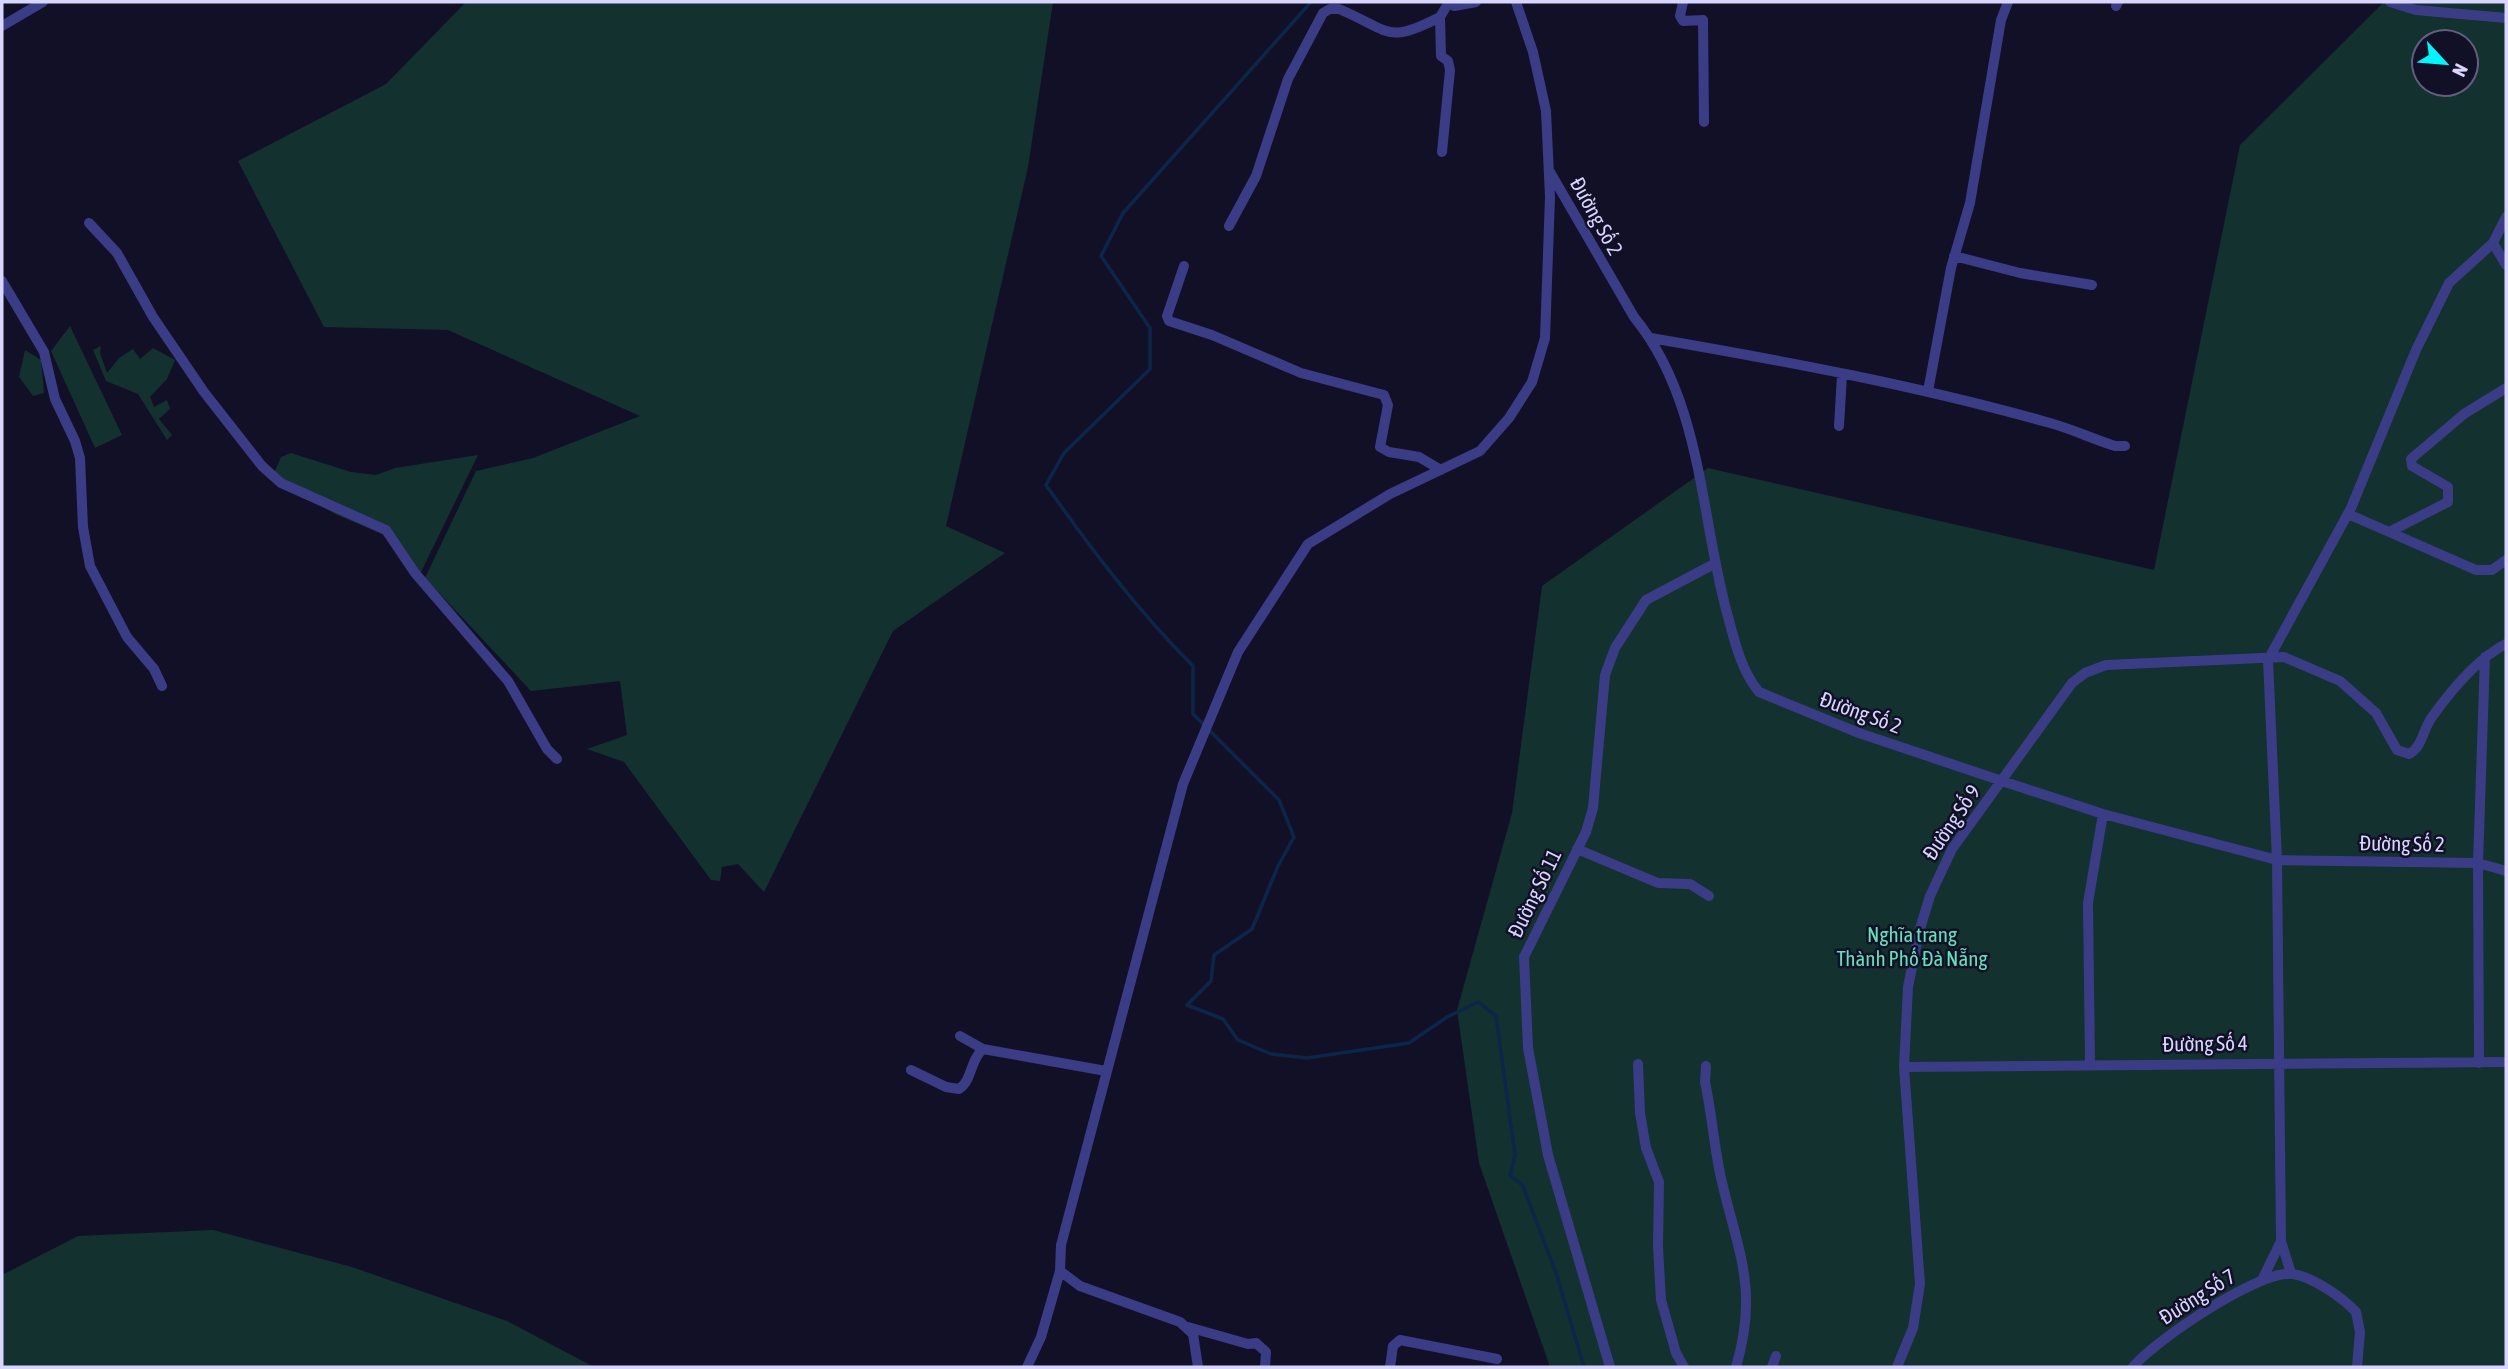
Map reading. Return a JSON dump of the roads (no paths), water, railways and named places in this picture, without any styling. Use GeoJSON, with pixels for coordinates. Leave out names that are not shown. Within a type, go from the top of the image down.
{"type":"FeatureCollection","features":[{"type":"Feature","properties":{"kind":"street"},"geometry":{"type":"LineString","coordinates":[[2,26],[43,2]]}},
{"type":"Feature","properties":{"kind":"street"},"geometry":{"type":"LineString","coordinates":[[1229,226],[1260,165],[1288,79],[1323,13],[1330,9],[1339,9],[1395,35],[1409,33],[1440,17],[1452,4],[1476,2]]}},
{"type":"Feature","properties":{"kind":"street"},"geometry":{"type":"LineString","coordinates":[[1027,1367],[1041,1337],[1060,1271],[1061,1245],[1183,784],[1238,652],[1308,544],[1390,494],[1480,451],[1509,418],[1532,382],[1545,338],[1549,169],[1546,111],[1533,52],[1516,2]]}},
{"type":"Feature","properties":{"kind":"street"},"geometry":{"type":"LineString","coordinates":[[1683,2],[1680,16],[1683,21],[1703,20],[1704,121]]}},
{"type":"Feature","properties":{"kind":"street"},"geometry":{"type":"LineString","coordinates":[[1928,391],[1954,256],[1970,203],[2001,20],[2008,2]]}},
{"type":"Feature","properties":{"kind":"street"},"geometry":{"type":"LineString","coordinates":[[2395,3],[2506,18]]}},
{"type":"Feature","properties":{"kind":"street"},"geometry":{"type":"LineString","coordinates":[[1440,17],[1441,56],[1448,61],[1450,70],[1442,152]]}},
{"type":"Feature","properties":{"kind":"street","name":"Đường Số 2"},"geometry":{"type":"LineString","coordinates":[[1549,169],[1634,317],[1651,338],[1671,378],[1689,425],[1714,564],[1734,639],[1749,678],[1759,692],[1859,733],[2103,814],[2277,860],[2478,863],[2506,870]]}},
{"type":"Feature","properties":{"kind":"street"},"geometry":{"type":"LineString","coordinates":[[2357,1367],[2360,1332],[2356,1312],[2310,1280],[2291,1273],[2281,1241],[2277,860],[2268,660],[2348,513],[2416,350],[2449,283],[2493,243],[2506,217]]}},
{"type":"Feature","properties":{"kind":"street"},"geometry":{"type":"LineString","coordinates":[[89,223],[117,253],[160,328],[204,392],[262,466],[281,483],[366,518],[386,530],[415,573],[508,681],[547,749],[556,759]]}},
{"type":"Feature","properties":{"kind":"street"},"geometry":{"type":"LineString","coordinates":[[2493,243],[2506,265]]}},
{"type":"Feature","properties":{"kind":"street"},"geometry":{"type":"LineString","coordinates":[[1954,256],[2020,273],[2092,285]]}},
{"type":"Feature","properties":{"kind":"street"},"geometry":{"type":"LineString","coordinates":[[1184,266],[1167,316],[1169,321],[1212,335],[1301,373],[1384,395],[1388,405],[1380,447],[1388,452],[1419,457],[1441,470]]}},
{"type":"Feature","properties":{"kind":"street"},"geometry":{"type":"LineString","coordinates":[[2,281],[44,352],[55,399],[75,441],[81,471],[83,527],[90,566],[127,637],[154,669],[162,686]]}},
{"type":"Feature","properties":{"kind":"street"},"geometry":{"type":"LineString","coordinates":[[1651,338],[1815,366],[1842,375],[1928,391],[2049,423],[2115,446],[2125,446]]}},
{"type":"Feature","properties":{"kind":"street"},"geometry":{"type":"LineString","coordinates":[[1839,426],[1842,375]]}},
{"type":"Feature","properties":{"kind":"street"},"geometry":{"type":"LineString","coordinates":[[2391,531],[2448,502],[2448,486],[2412,466],[2411,459],[2464,414],[2506,388]]}},
{"type":"Feature","properties":{"kind":"street"},"geometry":{"type":"LineString","coordinates":[[2348,513],[2476,570],[2492,569],[2506,560]]}},
{"type":"Feature","properties":{"kind":"street","name":"Đường Số 11"},"geometry":{"type":"LineString","coordinates":[[1610,1367],[1553,1174],[1528,1048],[1524,957],[1577,849],[1593,808],[1605,675],[1615,648],[1646,600],[1714,564]]}},
{"type":"Feature","properties":{"kind":"street"},"geometry":{"type":"LineString","coordinates":[[2479,1063],[2478,863],[2485,657],[2504,647]]}},
{"type":"Feature","properties":{"kind":"street","name":"Đường Số 9"},"geometry":{"type":"LineString","coordinates":[[1897,1367],[1913,1328],[1920,1284],[1904,1067],[1908,987],[1930,896],[1952,849],[2072,683],[2085,673],[2106,665],[2268,660],[2284,657],[2340,681],[2376,713],[2397,750],[2409,754],[2419,745],[2431,719],[2485,657]]}},
{"type":"Feature","properties":{"kind":"street"},"geometry":{"type":"LineString","coordinates":[[2090,1064],[2088,903],[2103,814]]}},
{"type":"Feature","properties":{"kind":"street"},"geometry":{"type":"LineString","coordinates":[[1577,849],[1658,883],[1690,884],[1709,896]]}},
{"type":"Feature","properties":{"kind":"street"},"geometry":{"type":"LineString","coordinates":[[960,1036],[983,1049],[1106,1071]]}},
{"type":"Feature","properties":{"kind":"street"},"geometry":{"type":"LineString","coordinates":[[911,1070],[946,1087],[959,1089],[965,1085],[971,1064],[983,1049]]}},
{"type":"Feature","properties":{"kind":"street","name":"Đường Số 4"},"geometry":{"type":"LineString","coordinates":[[1904,1067],[2506,1062]]}},
{"type":"Feature","properties":{"kind":"street"},"geometry":{"type":"LineString","coordinates":[[1638,1064],[1644,1137],[1659,1182],[1658,1247],[1661,1300],[1676,1353],[1684,1367]]}},
{"type":"Feature","properties":{"kind":"street"},"geometry":{"type":"LineString","coordinates":[[1706,1066],[1705,1082],[1720,1176],[1742,1249],[1747,1288],[1745,1332],[1736,1367]]}},
{"type":"Feature","properties":{"kind":"street"},"geometry":{"type":"LineString","coordinates":[[2262,1280],[2281,1241]]}},
{"type":"Feature","properties":{"kind":"street"},"geometry":{"type":"LineString","coordinates":[[1060,1271],[1080,1286],[1170,1317],[1188,1327],[1256,1343],[1266,1352],[1265,1367]]}},
{"type":"Feature","properties":{"kind":"street","name":"Đường Số 7"},"geometry":{"type":"LineString","coordinates":[[2133,1367],[2150,1349],[2236,1292],[2262,1280],[2291,1273]]}},
{"type":"Feature","properties":{"kind":"street"},"geometry":{"type":"LineString","coordinates":[[1188,1327],[1196,1343],[1198,1367]]}},
{"type":"Feature","properties":{"kind":"street"},"geometry":{"type":"LineString","coordinates":[[1390,1367],[1393,1346],[1400,1340],[1497,1359]]}},
{"type":"Feature","properties":{"kind":"street"},"geometry":{"type":"LineString","coordinates":[[1772,1367],[1776,1356]]}},
{"type":"Feature","properties":{"kind":"waterway"},"geometry":{"type":"LineString","coordinates":[[1311,2],[1123,213],[1101,256],[1150,328],[1150,369],[1064,453],[1046,485],[1116,579],[1153,624],[1193,666],[1193,714],[1279,800],[1294,837],[1278,866],[1252,929],[1214,955],[1211,981],[1187,1005],[1223,1019],[1238,1040],[1271,1054],[1307,1058],[1409,1043],[1447,1017],[1478,1002],[1496,1016],[1515,1155],[1510,1175],[1523,1186],[1557,1276],[1584,1367]]}},
{"type":"Feature","properties":{"kind":"park label","name":"Nghĩa trang Thành Phố Đà Nẵng"},"geometry":{"type":"Point","coordinates":[1912,946]}}]}
